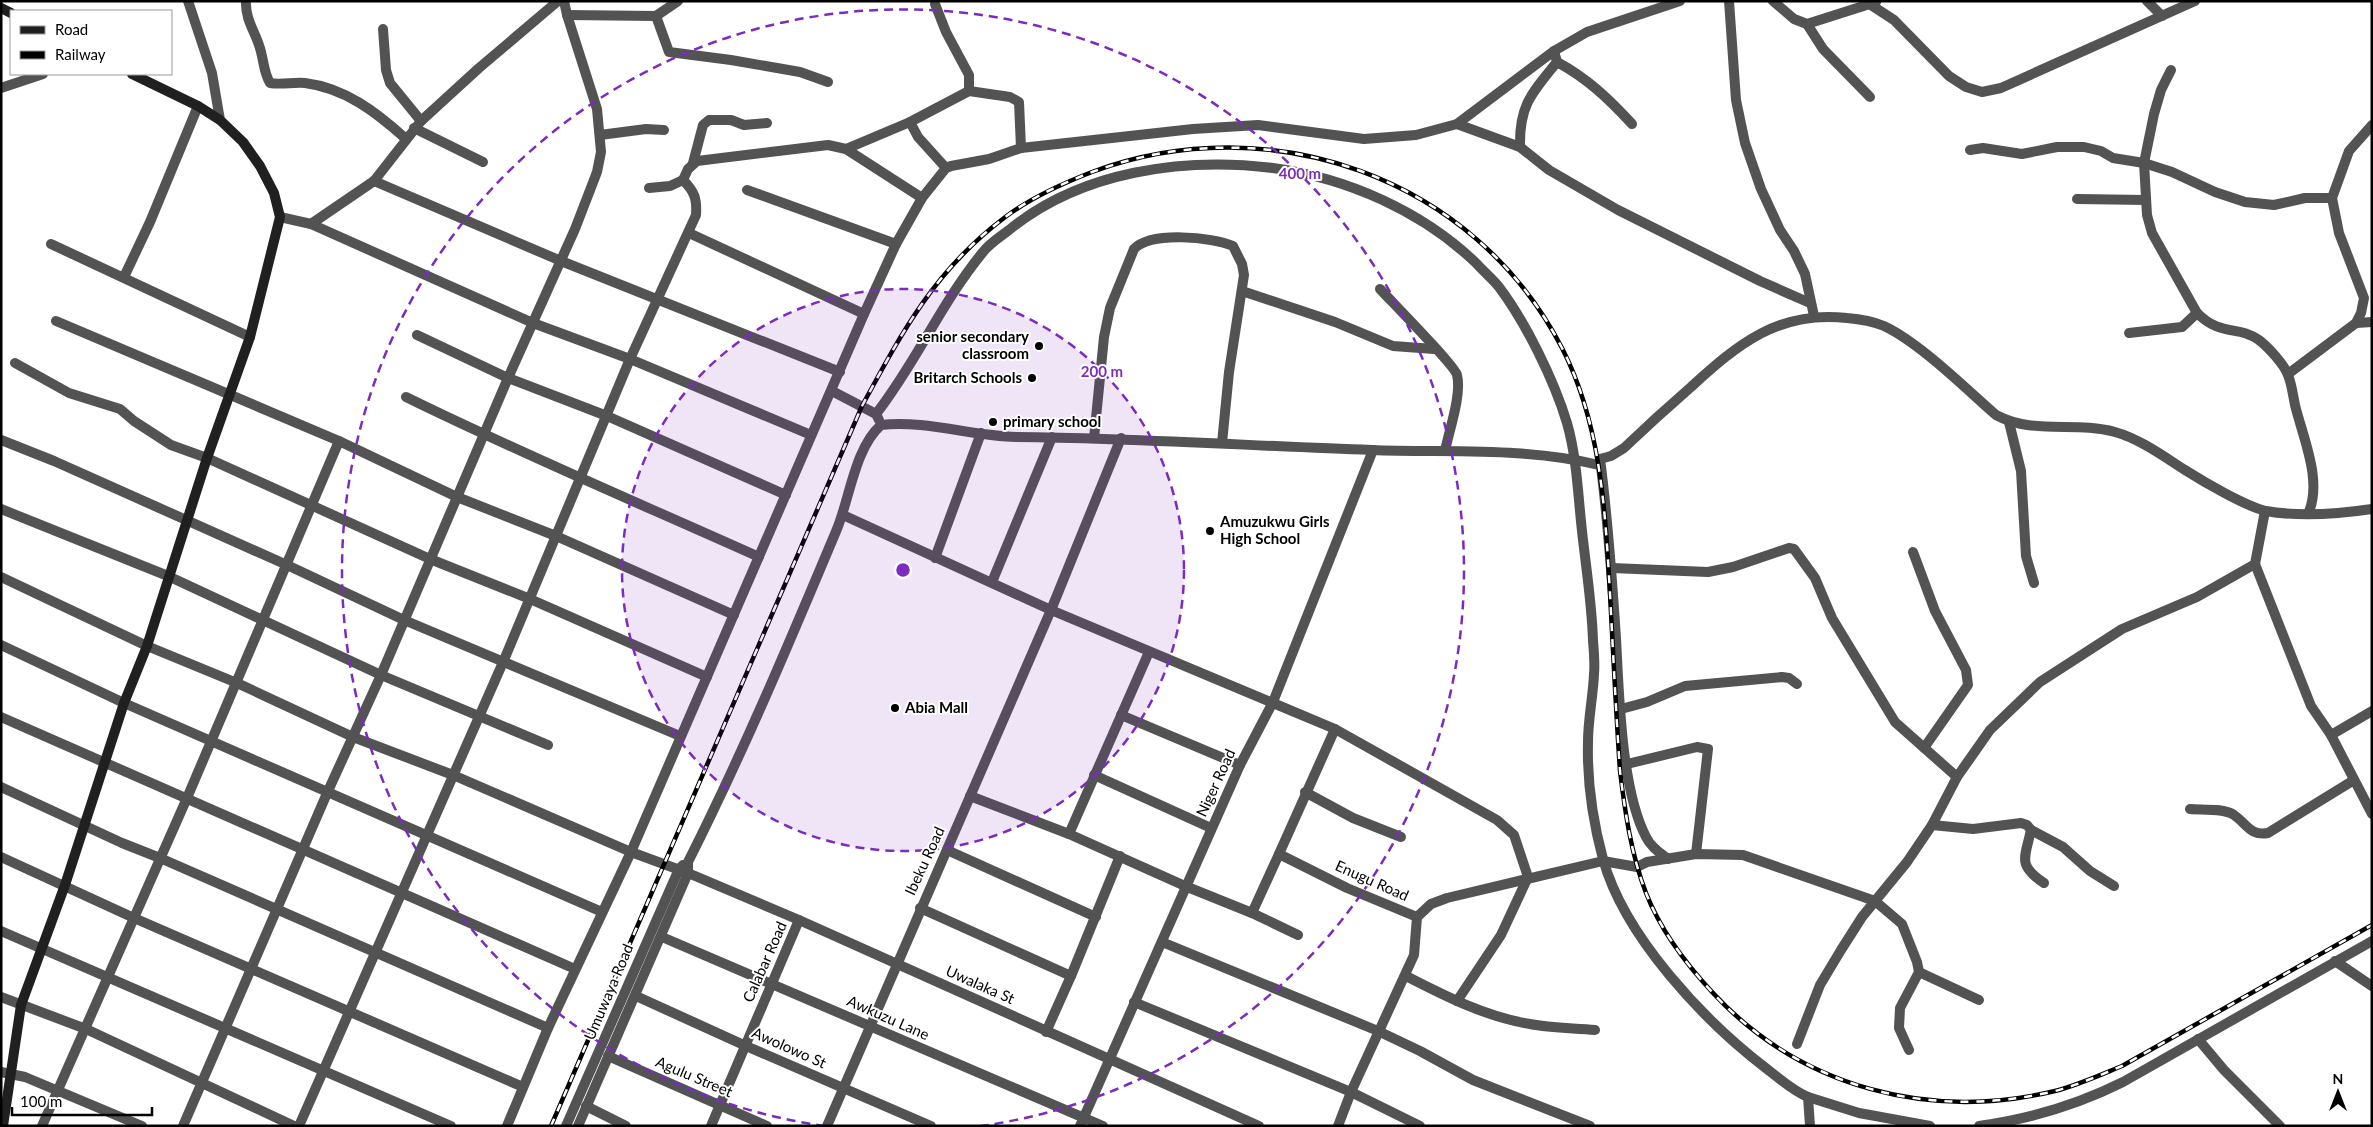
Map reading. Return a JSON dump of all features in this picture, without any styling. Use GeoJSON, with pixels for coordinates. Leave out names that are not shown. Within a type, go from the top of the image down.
{"type":"FeatureCollection","features":[{"type":"Feature","properties":{"kind":"main road"},"geometry":{"type":"LineString","coordinates":[[3,1126],[6,1073],[21,1004],[65,885],[124,703],[147,646],[186,520],[250,337],[280,217],[274,193],[260,166],[243,142],[220,120],[198,106],[134,75]]}},
{"type":"Feature","properties":{"kind":"street"},"geometry":{"type":"LineString","coordinates":[[188,1],[212,74],[220,120]]}},
{"type":"Feature","properties":{"kind":"street"},"geometry":{"type":"LineString","coordinates":[[246,1],[247,17],[261,50],[264,67],[270,83],[307,84],[346,95],[380,116],[405,138]]}},
{"type":"Feature","properties":{"kind":"street"},"geometry":{"type":"LineString","coordinates":[[311,224],[374,181],[417,124],[558,1]]}},
{"type":"Feature","properties":{"kind":"street"},"geometry":{"type":"LineString","coordinates":[[183,1126],[328,791],[381,675],[508,378],[561,261],[597,172],[600,135],[597,109],[564,1]]}},
{"type":"Feature","properties":{"kind":"street"},"geometry":{"type":"LineString","coordinates":[[567,15],[656,16],[678,1]]}},
{"type":"Feature","properties":{"kind":"street"},"geometry":{"type":"LineString","coordinates":[[507,1126],[548,1028],[631,852],[786,495],[810,435],[832,391],[896,244],[922,198],[946,168],[989,159],[1021,148],[1258,125],[1364,139],[1416,135],[1456,124],[1554,51],[1587,32],[1680,1]]}},
{"type":"Feature","properties":{"kind":"street"},"geometry":{"type":"LineString","coordinates":[[1728,1],[1736,100],[1745,143],[1761,189],[1780,230],[1794,251],[1804,274],[1814,316]]}},
{"type":"Feature","properties":{"kind":"street"},"geometry":{"type":"LineString","coordinates":[[1773,1],[1794,19],[1807,24],[1823,49],[1870,97]]}},
{"type":"Feature","properties":{"kind":"street"},"geometry":{"type":"LineString","coordinates":[[2147,1],[2162,16]]}},
{"type":"Feature","properties":{"kind":"street"},"geometry":{"type":"LineString","coordinates":[[1807,24],[1874,3],[1894,20],[1949,76],[1966,87],[1982,92],[2001,88],[2195,1]]}},
{"type":"Feature","properties":{"kind":"street"},"geometry":{"type":"LineString","coordinates":[[935,4],[946,32],[969,74],[969,90]]}},
{"type":"Feature","properties":{"kind":"street"},"geometry":{"type":"LineString","coordinates":[[656,16],[669,52],[800,72],[828,82]]}},
{"type":"Feature","properties":{"kind":"street"},"geometry":{"type":"LineString","coordinates":[[383,29],[386,70],[390,83],[417,124],[483,162]]}},
{"type":"Feature","properties":{"kind":"street"},"geometry":{"type":"LineString","coordinates":[[1554,51],[1557,62],[1580,74],[1600,90],[1632,124]]}},
{"type":"Feature","properties":{"kind":"street"},"geometry":{"type":"LineString","coordinates":[[1520,148],[1520,129],[1532,92],[1557,62]]}},
{"type":"Feature","properties":{"kind":"street"},"geometry":{"type":"LineString","coordinates":[[2171,70],[2161,90],[2154,114],[2144,163],[2147,215],[2152,232],[2197,313],[2208,324],[2258,339],[2288,374],[2310,459],[2314,486],[2312,506],[2308,514]]}},
{"type":"Feature","properties":{"kind":"street"},"geometry":{"type":"LineString","coordinates":[[1,88],[40,75]]}},
{"type":"Feature","properties":{"kind":"street"},"geometry":{"type":"LineString","coordinates":[[846,149],[910,122],[969,90],[1010,97],[1019,102],[1021,148]]}},
{"type":"Feature","properties":{"kind":"street"},"geometry":{"type":"LineString","coordinates":[[124,277],[150,222],[198,106]]}},
{"type":"Feature","properties":{"kind":"street"},"geometry":{"type":"LineString","coordinates":[[650,188],[670,186],[683,180],[692,162],[703,125],[709,120],[731,120],[744,125],[768,123]]}},
{"type":"Feature","properties":{"kind":"street"},"geometry":{"type":"LineString","coordinates":[[910,122],[918,137],[946,168]]}},
{"type":"Feature","properties":{"kind":"street"},"geometry":{"type":"LineString","coordinates":[[1456,124],[1520,148],[1549,170],[1618,210],[1760,281],[1810,302]]}},
{"type":"Feature","properties":{"kind":"street"},"geometry":{"type":"LineString","coordinates":[[2288,374],[2356,323],[2362,313],[2364,298],[2339,233],[2332,198],[2349,151],[2372,125]]}},
{"type":"Feature","properties":{"kind":"street"},"geometry":{"type":"LineString","coordinates":[[600,135],[646,129],[664,130]]}},
{"type":"Feature","properties":{"kind":"street"},"geometry":{"type":"LineString","coordinates":[[692,162],[729,155],[828,145],[846,149],[922,198]]}},
{"type":"Feature","properties":{"kind":"street"},"geometry":{"type":"LineString","coordinates":[[1970,150],[1984,148],[2022,154],[2057,147],[2084,147],[2101,151],[2114,158],[2144,163],[2190,179],[2215,192],[2245,202],[2274,205],[2305,198],[2332,198]]}},
{"type":"Feature","properties":{"kind":"street"},"geometry":{"type":"LineString","coordinates":[[876,414],[893,392],[956,288],[986,248],[1039,208],[1079,190],[1139,171],[1189,165],[1247,165],[1288,170],[1328,179],[1393,204],[1456,244],[1498,286],[1536,347],[1567,422],[1575,459],[1593,633],[1594,675],[1588,741],[1590,776],[1603,861],[1617,895],[1667,973],[1707,1019],[1800,1094],[1859,1112],[1930,1126]]}},
{"type":"Feature","properties":{"kind":"street"},"geometry":{"type":"LineString","coordinates":[[299,1126],[504,660],[630,359],[696,216],[697,198],[692,189],[683,180]]}},
{"type":"Feature","properties":{"kind":"street"},"geometry":{"type":"LineString","coordinates":[[374,181],[561,261],[659,298],[840,372]]}},
{"type":"Feature","properties":{"kind":"street"},"geometry":{"type":"LineString","coordinates":[[747,190],[896,244]]}},
{"type":"Feature","properties":{"kind":"street"},"geometry":{"type":"LineString","coordinates":[[2077,200],[2146,200]]}},
{"type":"Feature","properties":{"kind":"street"},"geometry":{"type":"LineString","coordinates":[[280,217],[311,224],[533,323],[630,359],[810,435]]}},
{"type":"Feature","properties":{"kind":"street"},"geometry":{"type":"LineString","coordinates":[[689,233],[864,314]]}},
{"type":"Feature","properties":{"kind":"street"},"geometry":{"type":"LineString","coordinates":[[1094,438],[1104,337],[1110,308],[1134,249],[1138,245],[1153,239],[1186,239],[1210,240],[1233,246],[1242,264],[1242,291],[1229,372],[1222,443]]}},
{"type":"Feature","properties":{"kind":"street"},"geometry":{"type":"LineString","coordinates":[[52,244],[250,337]]}},
{"type":"Feature","properties":{"kind":"street"},"geometry":{"type":"LineString","coordinates":[[1380,289],[1434,349],[1454,367],[1458,376],[1458,387],[1445,451]]}},
{"type":"Feature","properties":{"kind":"street"},"geometry":{"type":"LineString","coordinates":[[1242,291],[1335,322],[1393,346],[1434,349]]}},
{"type":"Feature","properties":{"kind":"street"},"geometry":{"type":"LineString","coordinates":[[2128,333],[2182,327],[2197,313]]}},
{"type":"Feature","properties":{"kind":"street"},"geometry":{"type":"LineString","coordinates":[[1600,459],[1611,456],[1624,448],[1732,350],[1764,332],[1795,319],[1814,316],[1862,320],[1883,326],[1908,341],[1996,415],[2009,422],[2033,427],[2086,427],[2115,432],[2140,442],[2194,476],[2265,511],[2308,514],[2372,509]]}},
{"type":"Feature","properties":{"kind":"street"},"geometry":{"type":"LineString","coordinates":[[56,321],[339,441],[457,497],[556,536],[734,615]]}},
{"type":"Feature","properties":{"kind":"street"},"geometry":{"type":"LineString","coordinates":[[2356,323],[2372,322]]}},
{"type":"Feature","properties":{"kind":"street"},"geometry":{"type":"LineString","coordinates":[[417,335],[508,378],[607,416],[786,495]]}},
{"type":"Feature","properties":{"kind":"street"},"geometry":{"type":"LineString","coordinates":[[15,363],[69,393],[120,409],[134,421],[171,445],[207,458],[430,560],[530,599],[706,677]]}},
{"type":"Feature","properties":{"kind":"street"},"geometry":{"type":"LineString","coordinates":[[832,391],[876,414],[881,425]]}},
{"type":"Feature","properties":{"kind":"street"},"geometry":{"type":"LineString","coordinates":[[406,397],[484,435],[759,557]]}},
{"type":"Feature","properties":{"kind":"street"},"geometry":{"type":"LineString","coordinates":[[2009,422],[2021,471],[2026,556],[2034,583]]}},
{"type":"Feature","properties":{"kind":"street"},"geometry":{"type":"LineString","coordinates":[[683,871],[730,778],[769,692],[842,515],[864,448],[872,433],[881,425],[917,426],[981,433],[1052,437],[1121,438],[1373,450],[1498,452],[1575,459],[1598,465],[1600,459]]}},
{"type":"Feature","properties":{"kind":"street"},"geometry":{"type":"LineString","coordinates":[[935,558],[981,433]]}},
{"type":"Feature","properties":{"kind":"street"},"geometry":{"type":"LineString","coordinates":[[992,582],[1052,437]]}},
{"type":"Feature","properties":{"kind":"street","name":"Ibeku Road"},"geometry":{"type":"LineString","coordinates":[[827,1126],[896,963],[1051,610],[1121,438]]}},
{"type":"Feature","properties":{"kind":"street"},"geometry":{"type":"LineString","coordinates":[[1,440],[287,565],[404,620],[504,660],[680,736]]}},
{"type":"Feature","properties":{"kind":"street"},"geometry":{"type":"LineString","coordinates":[[42,1126],[237,684],[339,441]]}},
{"type":"Feature","properties":{"kind":"street","name":"Niger Road"},"geometry":{"type":"LineString","coordinates":[[1082,1121],[1211,828],[1240,765],[1273,702],[1373,450]]}},
{"type":"Feature","properties":{"kind":"street"},"geometry":{"type":"LineString","coordinates":[[1600,459],[1612,568],[1621,709],[1627,764],[1632,792],[1646,838],[1651,845],[1668,858]]}},
{"type":"Feature","properties":{"kind":"street"},"geometry":{"type":"LineString","coordinates":[[1,509],[168,576],[381,675],[479,714],[548,745]]}},
{"type":"Feature","properties":{"kind":"street"},"geometry":{"type":"LineString","coordinates":[[2265,511],[2255,564],[2311,706],[2330,735],[2372,814]]}},
{"type":"Feature","properties":{"kind":"street"},"geometry":{"type":"LineString","coordinates":[[842,515],[1051,610],[1334,729],[1496,820],[1514,835],[1528,877],[1502,935],[1457,1001]]}},
{"type":"Feature","properties":{"kind":"street"},"geometry":{"type":"LineString","coordinates":[[1612,568],[1708,572],[1733,567],[1788,548],[1794,549],[1815,578],[1832,618],[1896,722],[1957,777]]}},
{"type":"Feature","properties":{"kind":"street"},"geometry":{"type":"LineString","coordinates":[[1913,552],[1936,611],[1966,670],[1968,680],[1962,693],[1924,748]]}},
{"type":"Feature","properties":{"kind":"street"},"geometry":{"type":"LineString","coordinates":[[1797,1044],[1820,985],[1862,917],[1907,862],[1932,825],[1957,777],[1990,730],[2040,682],[2122,630],[2198,597],[2255,564]]}},
{"type":"Feature","properties":{"kind":"street","name":"Uwalaka St"},"geometry":{"type":"LineString","coordinates":[[1,577],[147,646],[237,684],[353,737],[453,775],[631,852],[683,871],[800,920],[1259,1126]]}},
{"type":"Feature","properties":{"kind":"street"},"geometry":{"type":"LineString","coordinates":[[1,645],[124,703],[602,912]]}},
{"type":"Feature","properties":{"kind":"street"},"geometry":{"type":"LineString","coordinates":[[1069,834],[1150,652]]}},
{"type":"Feature","properties":{"kind":"street"},"geometry":{"type":"LineString","coordinates":[[1621,709],[1646,702],[1685,686],[1782,677],[1789,678],[1797,684]]}},
{"type":"Feature","properties":{"kind":"street"},"geometry":{"type":"LineString","coordinates":[[2330,735],[2372,711]]}},
{"type":"Feature","properties":{"kind":"street"},"geometry":{"type":"LineString","coordinates":[[1121,714],[1240,765]]}},
{"type":"Feature","properties":{"kind":"street"},"geometry":{"type":"LineString","coordinates":[[1,717],[575,969]]}},
{"type":"Feature","properties":{"kind":"street"},"geometry":{"type":"LineString","coordinates":[[1252,912],[1334,729]]}},
{"type":"Feature","properties":{"kind":"street"},"geometry":{"type":"LineString","coordinates":[[1627,764],[1697,747],[1708,749],[1696,854]]}},
{"type":"Feature","properties":{"kind":"street"},"geometry":{"type":"LineString","coordinates":[[1094,775],[1211,828]]}},
{"type":"Feature","properties":{"kind":"street"},"geometry":{"type":"LineString","coordinates":[[2190,809],[2232,813],[2252,832],[2259,835],[2268,833],[2354,780]]}},
{"type":"Feature","properties":{"kind":"street"},"geometry":{"type":"LineString","coordinates":[[1,787],[85,826],[548,1028]]}},
{"type":"Feature","properties":{"kind":"street"},"geometry":{"type":"LineString","coordinates":[[1305,792],[1353,818],[1401,837]]}},
{"type":"Feature","properties":{"kind":"street"},"geometry":{"type":"LineString","coordinates":[[970,796],[1069,834],[1185,886],[1252,912],[1298,935]]}},
{"type":"Feature","properties":{"kind":"street"},"geometry":{"type":"LineString","coordinates":[[1932,825],[1973,829],[2021,823],[2027,825],[2031,830],[2063,847],[2090,871],[2114,886]]}},
{"type":"Feature","properties":{"kind":"street"},"geometry":{"type":"LineString","coordinates":[[2031,830],[2025,861],[2026,869],[2044,883]]}},
{"type":"Feature","properties":{"kind":"street"},"geometry":{"type":"LineString","coordinates":[[947,850],[1096,916]]}},
{"type":"Feature","properties":{"kind":"street","name":"Enugu Road"},"geometry":{"type":"LineString","coordinates":[[1279,854],[1347,888],[1417,917],[1414,955],[1406,976],[1378,1031],[1338,1126]]}},
{"type":"Feature","properties":{"kind":"street"},"geometry":{"type":"LineString","coordinates":[[1417,917],[1431,904],[1447,898],[1528,877],[1603,861],[1637,867],[1646,862],[1696,854],[1743,855],[1875,901],[1902,924],[1917,962],[1918,972],[1900,1008],[1899,1028],[1908,1050]]}},
{"type":"Feature","properties":{"kind":"street"},"geometry":{"type":"LineString","coordinates":[[1046,1032],[1120,856]]}},
{"type":"Feature","properties":{"kind":"street"},"geometry":{"type":"LineString","coordinates":[[1,857],[252,970],[523,1087]]}},
{"type":"Feature","properties":{"kind":"street","name":"Umuwaya Road"},"geometry":{"type":"LineString","coordinates":[[578,1126],[662,936],[683,871]]}},
{"type":"Feature","properties":{"kind":"street","name":"Umuwaya Road"},"geometry":{"type":"LineString","coordinates":[[566,1126],[683,871]]}},
{"type":"Feature","properties":{"kind":"street"},"geometry":{"type":"LineString","coordinates":[[920,908],[1071,976]]}},
{"type":"Feature","properties":{"kind":"street","name":"Calabar Road"},"geometry":{"type":"LineString","coordinates":[[711,1126],[746,1046],[771,982],[800,920]]}},
{"type":"Feature","properties":{"kind":"street"},"geometry":{"type":"LineString","coordinates":[[1,931],[451,1126]]}},
{"type":"Feature","properties":{"kind":"street","name":"Awkuzu Lane"},"geometry":{"type":"LineString","coordinates":[[662,936],[771,982],[1082,1121],[1103,1126]]}},
{"type":"Feature","properties":{"kind":"street"},"geometry":{"type":"LineString","coordinates":[[1979,1126],[2012,1121],[2063,1108],[2094,1096],[2372,941]]}},
{"type":"Feature","properties":{"kind":"street"},"geometry":{"type":"LineString","coordinates":[[1162,942],[1378,1031],[1473,1080],[1585,1125]]}},
{"type":"Feature","properties":{"kind":"street"},"geometry":{"type":"LineString","coordinates":[[2335,961],[2372,986]]}},
{"type":"Feature","properties":{"kind":"street"},"geometry":{"type":"LineString","coordinates":[[1918,972],[1978,1000]]}},
{"type":"Feature","properties":{"kind":"street"},"geometry":{"type":"LineString","coordinates":[[1406,976],[1457,1001],[1490,1013],[1530,1024],[1595,1030]]}},
{"type":"Feature","properties":{"kind":"street","name":"Awolowo St"},"geometry":{"type":"LineString","coordinates":[[636,996],[931,1126]]}},
{"type":"Feature","properties":{"kind":"street"},"geometry":{"type":"LineString","coordinates":[[1,997],[86,1029],[294,1126]]}},
{"type":"Feature","properties":{"kind":"street"},"geometry":{"type":"LineString","coordinates":[[1134,1002],[1351,1092],[1420,1126]]}},
{"type":"Feature","properties":{"kind":"street"},"geometry":{"type":"LineString","coordinates":[[2198,1039],[2224,1070],[2280,1126]]}},
{"type":"Feature","properties":{"kind":"street","name":"Agulu Street"},"geometry":{"type":"LineString","coordinates":[[608,1056],[767,1126]]}},
{"type":"Feature","properties":{"kind":"street"},"geometry":{"type":"LineString","coordinates":[[6,1073],[25,1078],[142,1126]]}},
{"type":"Feature","properties":{"kind":"street"},"geometry":{"type":"LineString","coordinates":[[1808,1098],[1810,1126]]}},
{"type":"Feature","properties":{"kind":"street"},"geometry":{"type":"LineString","coordinates":[[586,1106],[626,1126]]}},
{"type":"Feature","properties":{"kind":"railway"},"geometry":{"type":"LineString","coordinates":[[551,1126],[862,406],[906,328],[939,281],[958,259],[980,238],[1024,204],[1069,181],[1092,172],[1160,154],[1228,148],[1296,154],[1361,171],[1422,200],[1476,239],[1524,289],[1562,348],[1575,377],[1593,437],[1599,468],[1606,530],[1620,771],[1629,833],[1646,893],[1666,933],[1693,970],[1713,993],[1748,1026],[1786,1053],[1827,1074],[1870,1089],[1915,1098],[1961,1102],[2008,1099],[2055,1091],[2081,1083],[2122,1066],[2372,925]]}},
{"type":"Feature","properties":{"kind":"place","name":"senior secondary classroom"},"geometry":{"type":"Point","coordinates":[1039,346]}},
{"type":"Feature","properties":{"kind":"place","name":"Britarch Schools"},"geometry":{"type":"Point","coordinates":[1032,378]}},
{"type":"Feature","properties":{"kind":"place","name":"primary school"},"geometry":{"type":"Point","coordinates":[993,422]}},
{"type":"Feature","properties":{"kind":"place","name":"Amuzukwu Girls High School"},"geometry":{"type":"Point","coordinates":[1210,531]}},
{"type":"Feature","properties":{"kind":"place","name":"Abia Mall"},"geometry":{"type":"Point","coordinates":[895,708]}}]}
